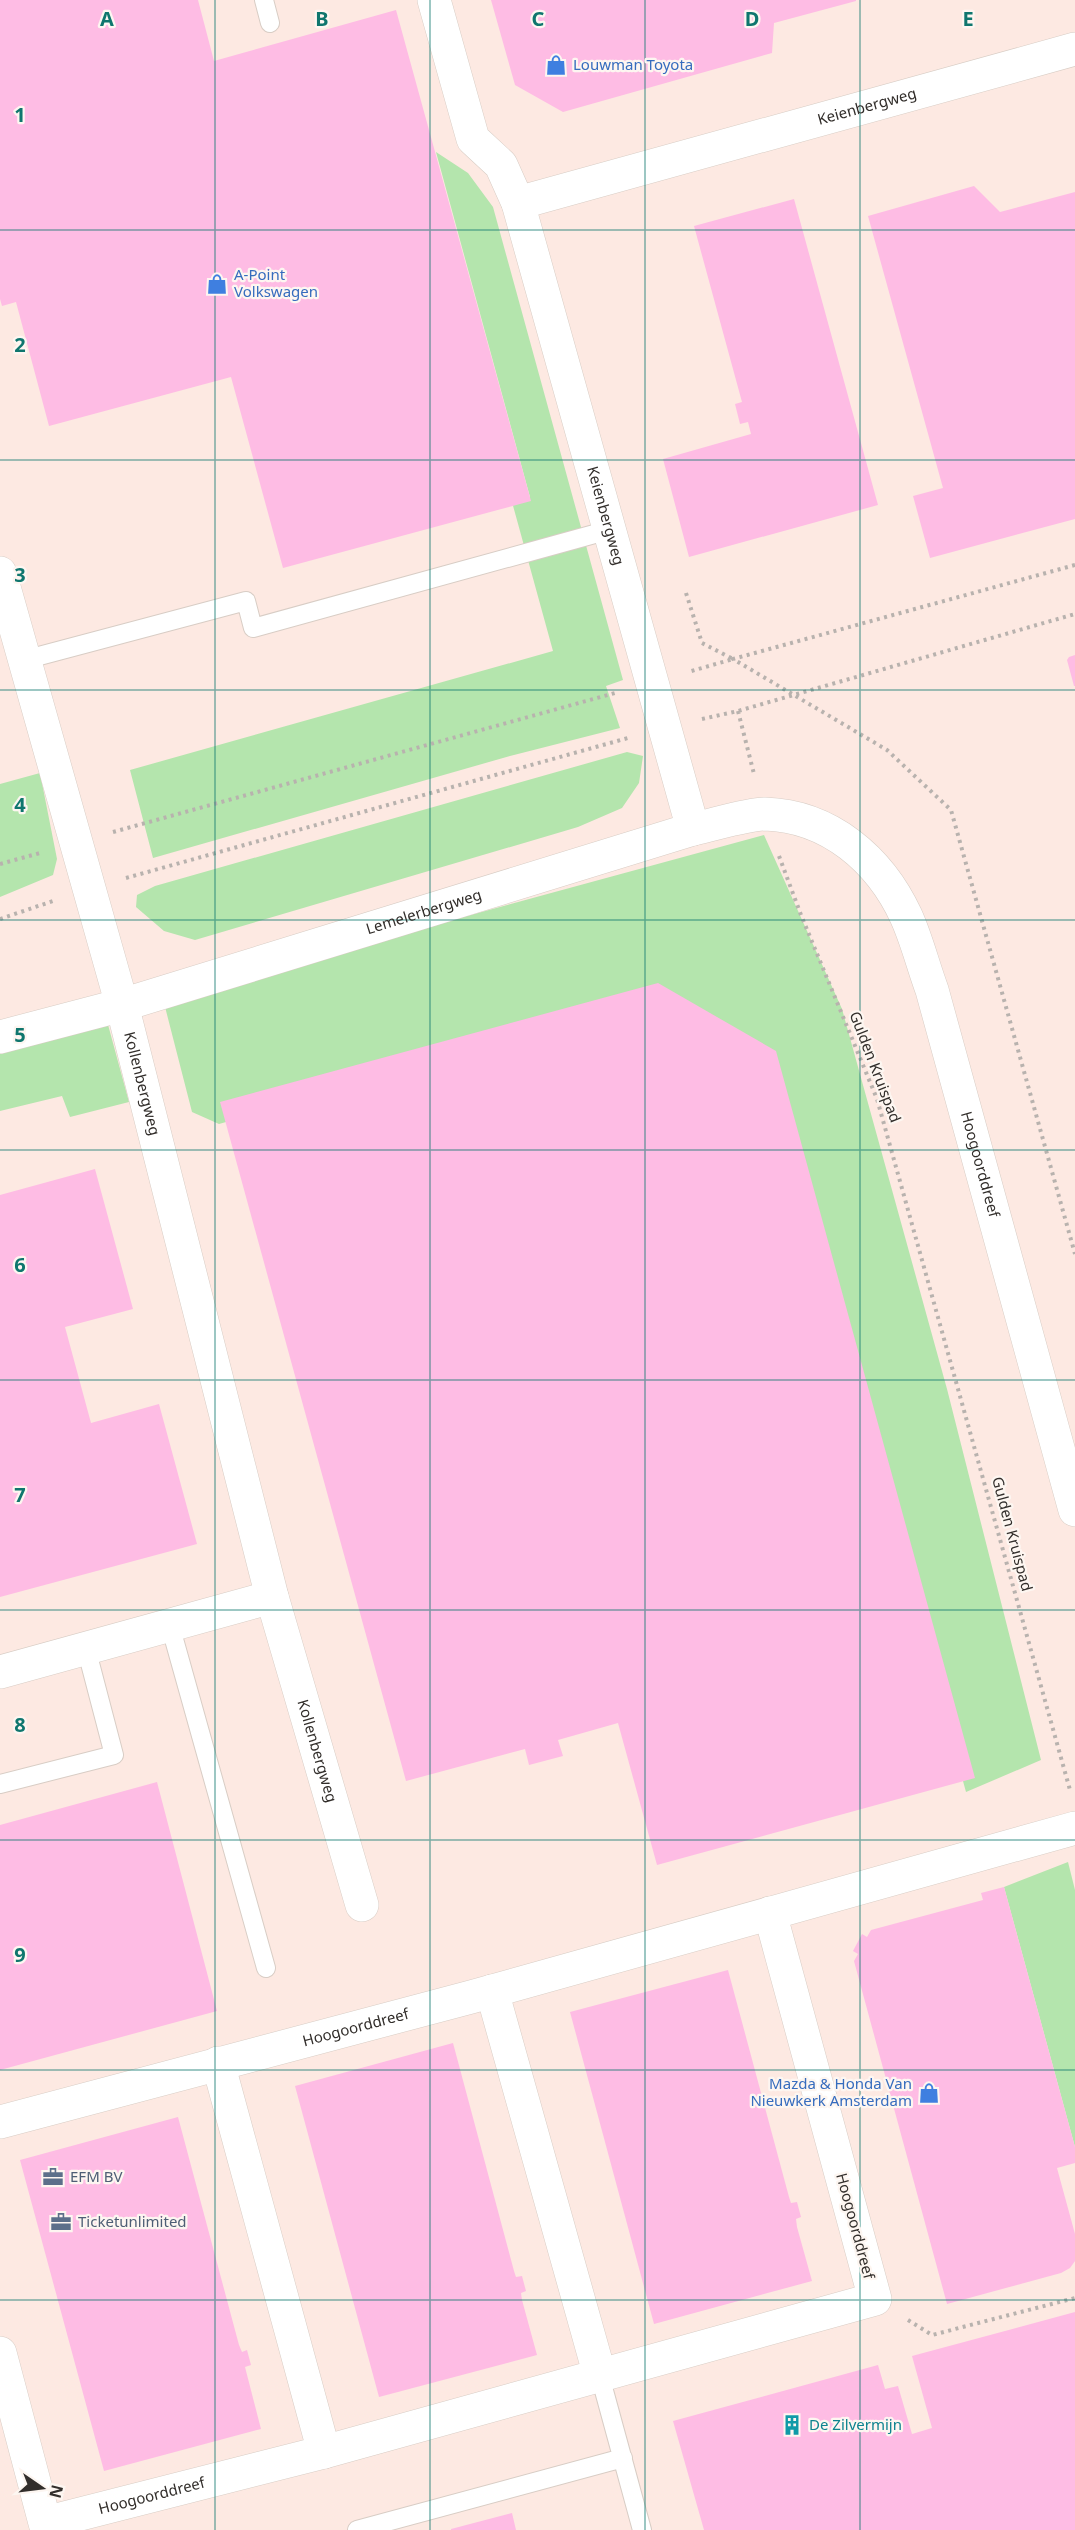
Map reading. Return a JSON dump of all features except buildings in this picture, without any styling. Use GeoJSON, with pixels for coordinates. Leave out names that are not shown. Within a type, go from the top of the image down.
{"type":"FeatureCollection","features":[{"type":"Feature","properties":{"kind":"street","name":"Keienbergweg"},"geometry":{"type":"LineString","coordinates":[[434,0],[473,139],[501,165],[518,203],[693,829]]}},
{"type":"Feature","properties":{"kind":"street","name":"Keienbergweg"},"geometry":{"type":"LineString","coordinates":[[518,203],[1075,49]]}},
{"type":"Feature","properties":{"kind":"street","name":"Kollenbergweg"},"geometry":{"type":"LineString","coordinates":[[0,573],[122,1005],[272,1597],[362,1905]]}},
{"type":"Feature","properties":{"kind":"street","name":"Lemelerbergweg"},"geometry":{"type":"LineString","coordinates":[[0,1036],[122,1005],[693,829],[764,814],[816,825],[847,840]]}},
{"type":"Feature","properties":{"kind":"street","name":"Hoogoorddreef"},"geometry":{"type":"LineString","coordinates":[[847,840],[880,872],[906,916],[928,980],[1075,1510]]}},
{"type":"Feature","properties":{"kind":"street"},"geometry":{"type":"LineString","coordinates":[[0,1672],[272,1597]]}},
{"type":"Feature","properties":{"kind":"street","name":"Hoogoorddreef"},"geometry":{"type":"LineString","coordinates":[[0,2122],[492,1991],[770,1913],[1073,1813]]}},
{"type":"Feature","properties":{"kind":"street","name":"Hoogoorddreef"},"geometry":{"type":"LineString","coordinates":[[0,2353],[45,2523],[324,2452],[875,2299],[770,1913]]}},
{"type":"Feature","properties":{"kind":"street"},"geometry":{"type":"LineString","coordinates":[[492,1991],[600,2376]]}},
{"type":"Feature","properties":{"kind":"street"},"geometry":{"type":"LineString","coordinates":[[218,2063],[324,2452]]}},
{"type":"Feature","properties":{"kind":"lane"},"geometry":{"type":"LineString","coordinates":[[264,0],[270,23]]}},
{"type":"Feature","properties":{"kind":"lane"},"geometry":{"type":"LineString","coordinates":[[24,660],[246,600],[253,627],[609,530]]}},
{"type":"Feature","properties":{"kind":"lane"},"geometry":{"type":"LineString","coordinates":[[170,1625],[266,1968]]}},
{"type":"Feature","properties":{"kind":"lane"},"geometry":{"type":"LineString","coordinates":[[0,1784],[114,1755],[86,1648]]}},
{"type":"Feature","properties":{"kind":"lane"},"geometry":{"type":"LineString","coordinates":[[600,2376],[642,2530]]}},
{"type":"Feature","properties":{"kind":"lane"},"geometry":{"type":"LineString","coordinates":[[357,2530],[623,2458]]}},
{"type":"Feature","properties":{"kind":"path"},"geometry":{"type":"LineString","coordinates":[[0,864],[1075,565]]}},
{"type":"Feature","properties":{"kind":"path"},"geometry":{"type":"LineString","coordinates":[[686,593],[702,643],[886,750],[951,810],[1075,1254]]}},
{"type":"Feature","properties":{"kind":"path"},"geometry":{"type":"LineString","coordinates":[[0,919],[89,888],[664,728],[738,711],[1075,614]]}},
{"type":"Feature","properties":{"kind":"path","name":"Gulden Kruispad"},"geometry":{"type":"LineString","coordinates":[[738,711],[764,814],[801,915],[878,1099],[1073,1813]]}},
{"type":"Feature","properties":{"kind":"path"},"geometry":{"type":"LineString","coordinates":[[875,2299],[932,2335],[1075,2298]]}},
{"type":"Feature","properties":{"kind":"shaded area"},"geometry":{"type":"Polygon","coordinates":[[[0,0],[1075,0],[1075,2530],[0,2530],[0,0]]]}},
{"type":"Feature","properties":{"kind":"green space"},"geometry":{"type":"Polygon","coordinates":[[[436,152],[468,173],[493,207],[623,680],[606,686],[620,728],[510,756],[153,858],[130,770],[553,651],[512,502],[530,497],[436,152]]]}},
{"type":"Feature","properties":{"kind":"green space"},"geometry":{"type":"Polygon","coordinates":[[[627,752],[643,756],[639,783],[622,808],[578,827],[195,940],[164,931],[136,907],[137,895],[155,886],[627,752]]]}},
{"type":"Feature","properties":{"kind":"green space"},"geometry":{"type":"Polygon","coordinates":[[[40,773],[57,859],[53,875],[0,897],[0,784],[40,773]]]}},
{"type":"Feature","properties":{"kind":"green space"},"geometry":{"type":"Polygon","coordinates":[[[764,835],[842,1009],[947,1389],[1041,1760],[966,1792],[768,1068],[656,1001],[219,1124],[192,1112],[163,999],[764,835]]]}},
{"type":"Feature","properties":{"kind":"green space"},"geometry":{"type":"Polygon","coordinates":[[[107,1021],[129,1102],[70,1117],[62,1096],[0,1111],[0,1050],[107,1021]]]}},
{"type":"Feature","properties":{"kind":"green space"},"geometry":{"type":"Polygon","coordinates":[[[1068,1862],[1075,1890],[1075,2147],[1004,1887],[1068,1862]]]}},
{"type":"Feature","properties":{"kind":"place","name":"Louwman Toyota"},"geometry":{"type":"Point","coordinates":[556,65]}},
{"type":"Feature","properties":{"kind":"place","name":"A-Point Volkswagen"},"geometry":{"type":"Point","coordinates":[217,284]}},
{"type":"Feature","properties":{"kind":"place","name":"Mazda & Honda Van Nieuwkerk Amsterdam"},"geometry":{"type":"Point","coordinates":[929,2093]}},
{"type":"Feature","properties":{"kind":"place","name":"EFM BV"},"geometry":{"type":"Point","coordinates":[53,2177]}},
{"type":"Feature","properties":{"kind":"place","name":"Ticketunlimited"},"geometry":{"type":"Point","coordinates":[61,2222]}},
{"type":"Feature","properties":{"kind":"place","name":"De Zilvermijn"},"geometry":{"type":"Point","coordinates":[792,2425]}}]}
